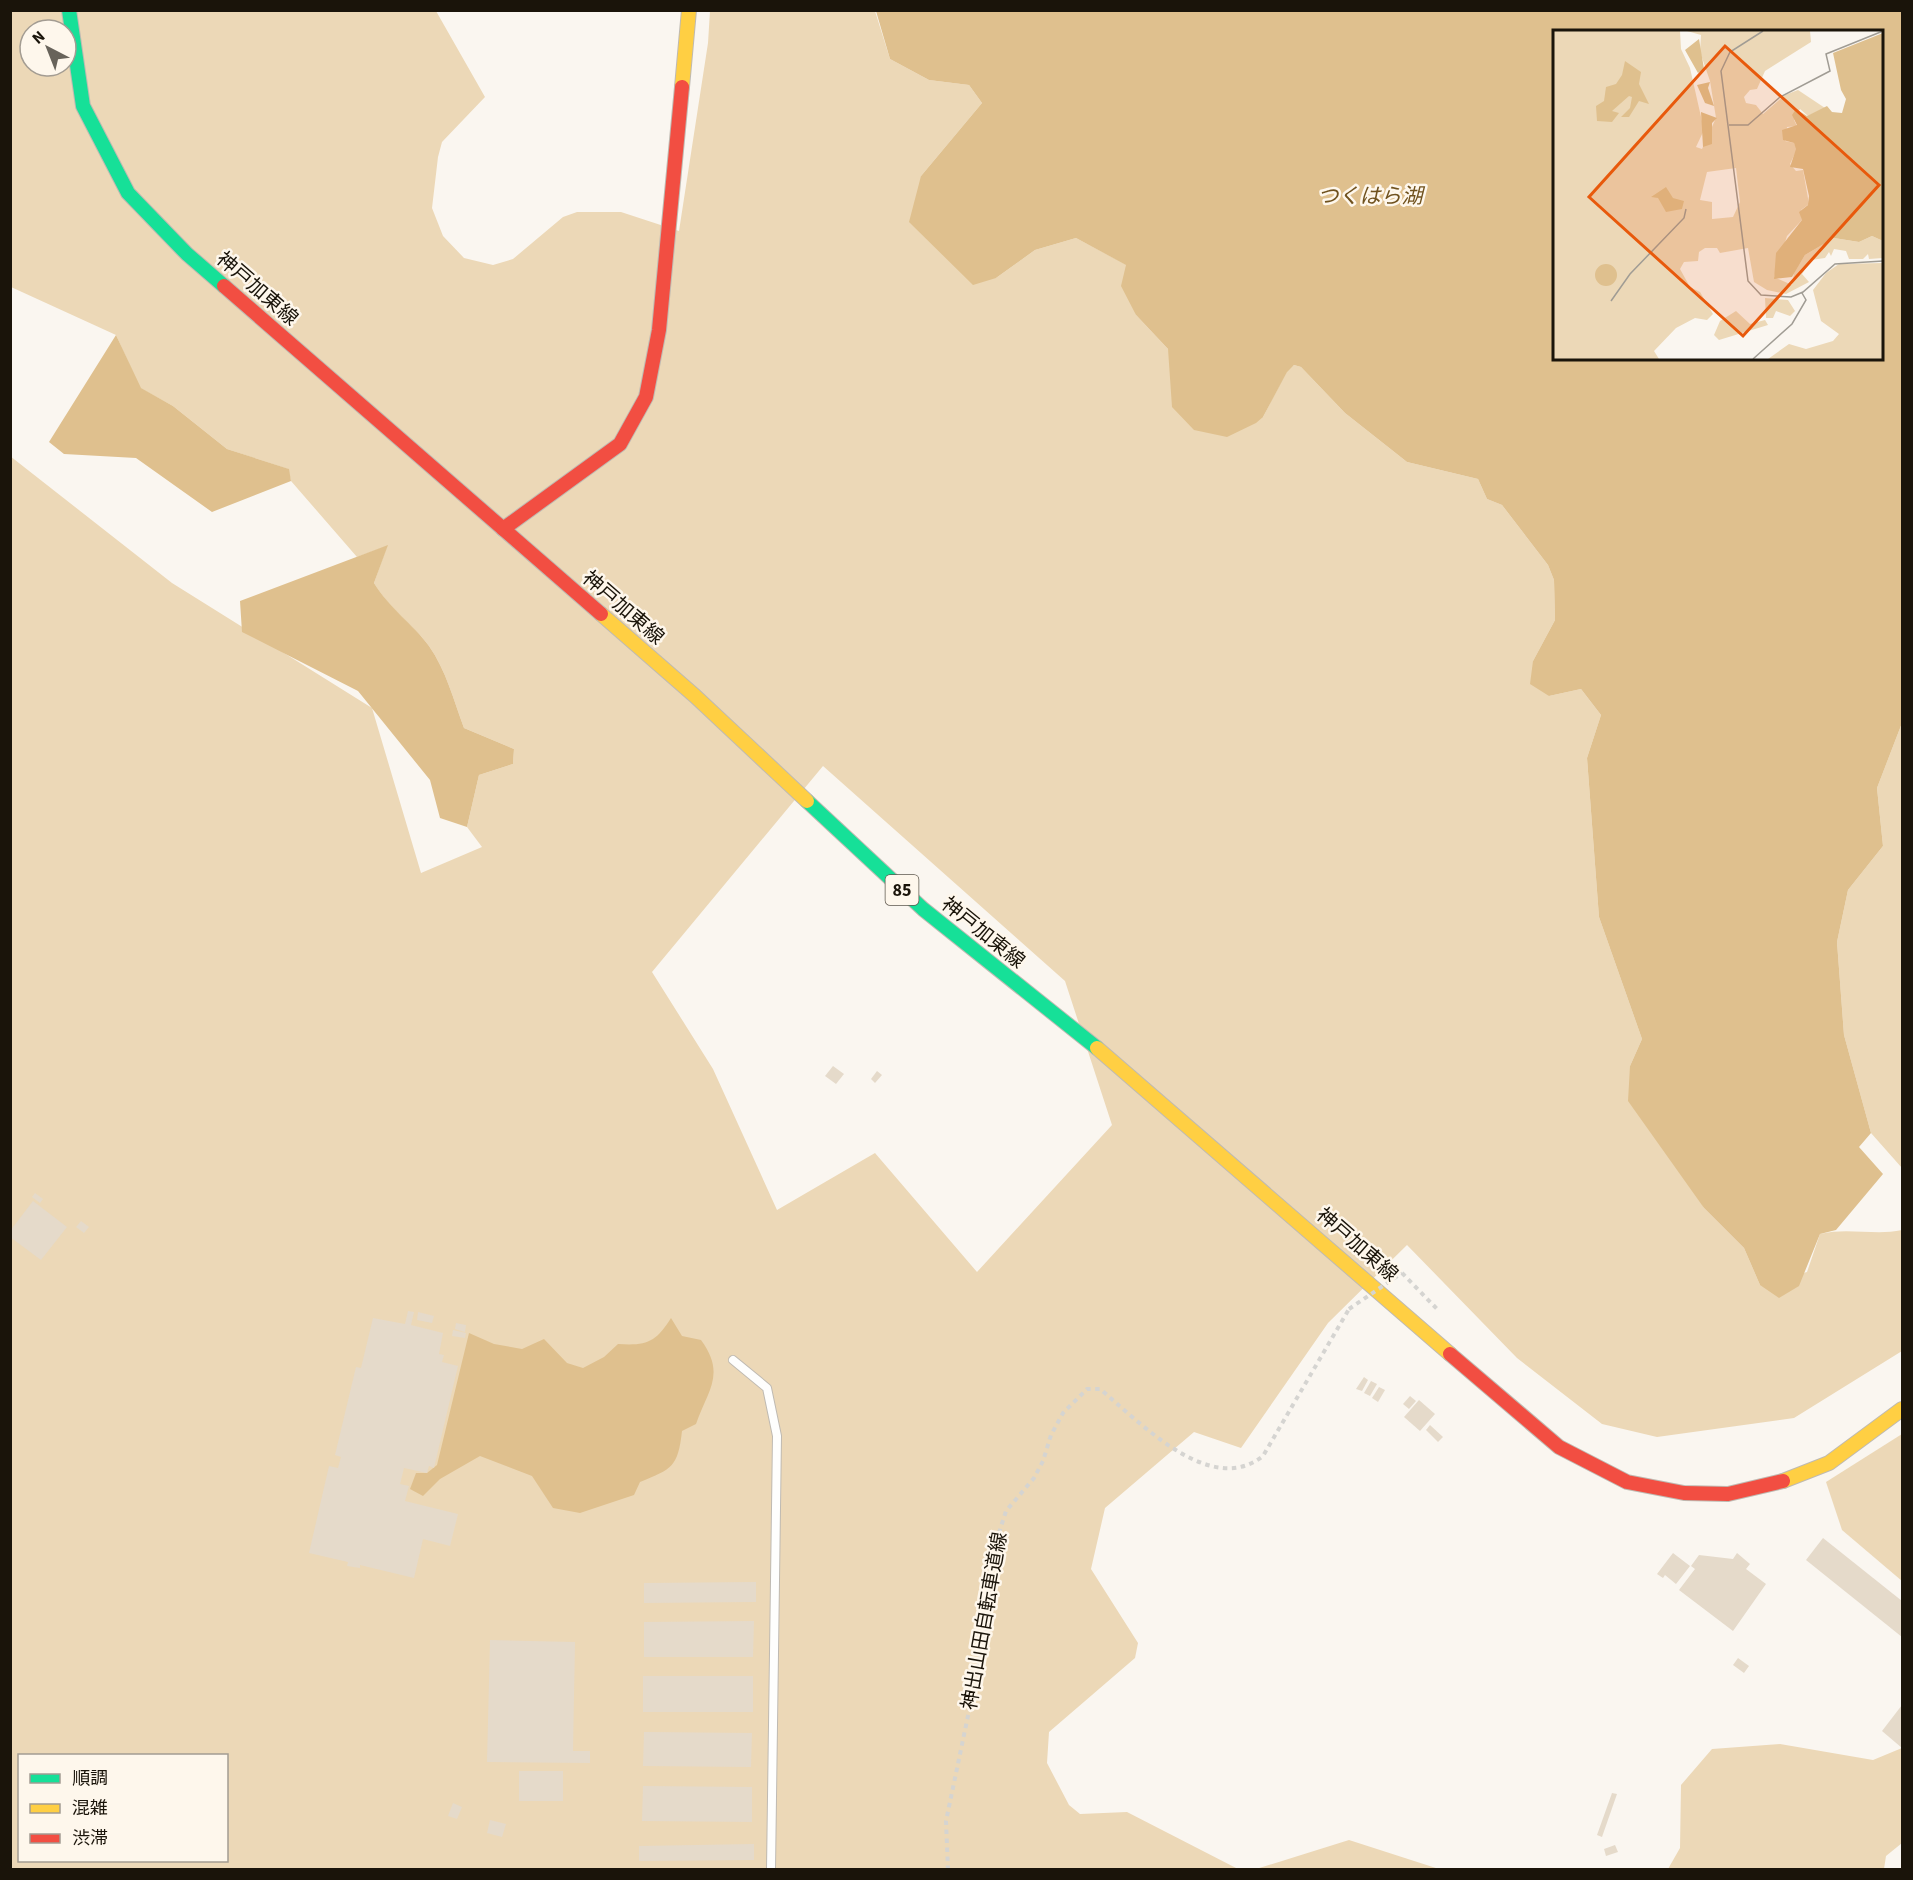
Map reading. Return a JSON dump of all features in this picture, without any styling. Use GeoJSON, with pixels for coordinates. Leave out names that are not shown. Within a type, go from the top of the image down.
{"type":"FeatureCollection","features":[{"type":"Feature","properties":{"kind":"main road","name":"神戸加東線"},"geometry":{"type":"LineString","coordinates":[[69,10],[83,106],[128,194],[187,254],[695,696],[923,909],[1138,1081],[1559,1447],[1607,1474],[1627,1482],[1684,1493],[1728,1494],[1784,1481],[1829,1462],[1902,1409]]}},
{"type":"Feature","properties":{"kind":"main road"},"geometry":{"type":"LineString","coordinates":[[503,529],[620,444],[646,397],[659,330],[689,10]]}},
{"type":"Feature","properties":{"kind":"lane"},"geometry":{"type":"LineString","coordinates":[[733,1360],[767,1388],[777,1436],[771,1869]]}},
{"type":"Feature","properties":{"kind":"path","name":"神出山田自転車道線"},"geometry":{"type":"LineString","coordinates":[[948,1869],[946,1821],[982,1649],[998,1536],[1006,1511],[1034,1478],[1043,1461],[1051,1435],[1063,1413],[1087,1389],[1100,1389],[1180,1454],[1201,1463],[1224,1468],[1250,1466],[1263,1456],[1349,1309],[1402,1273],[1440,1312]]}},
{"type":"Feature","properties":{"kind":"shaded area"},"geometry":{"type":"Polygon","coordinates":[[[11,11],[436,11],[485,97],[442,142],[432,208],[443,236],[464,258],[493,265],[513,259],[563,217],[577,212],[621,212],[679,231],[708,43],[710,11],[875,11],[890,59],[929,80],[969,85],[982,103],[921,176],[996,278],[1035,250],[1076,238],[1127,265],[1136,315],[1168,349],[1171,357],[1263,417],[1287,371],[1294,365],[1301,367],[1345,413],[1407,462],[1478,479],[1487,499],[1502,505],[1548,565],[1554,580],[1555,620],[1533,661],[1549,696],[1581,689],[1601,715],[1587,758],[1599,917],[1642,1039],[1630,1066],[1704,1208],[1744,1248],[1760,1285],[1807,1272],[1820,1234],[1841,1231],[1892,1232],[1902,1230],[1902,1351],[1794,1418],[1657,1437],[1602,1424],[1517,1358],[1407,1245],[1328,1323],[1241,1448],[1194,1432],[1105,1508],[1091,1569],[1138,1643],[1135,1658],[1049,1732],[1047,1763],[1069,1805],[1080,1814],[1127,1812],[1238,1869],[11,1869],[10,456],[172,583],[372,708],[421,873],[482,847],[467,827],[479,775],[513,764],[514,749],[464,728],[435,655],[380,593],[374,583],[387,546],[357,557],[291,481],[288,469],[227,449],[173,406],[140,388],[116,335],[11,287],[11,11]],[[823,766],[652,972],[713,1069],[777,1210],[875,1153],[977,1272],[1112,1125],[1065,981],[823,766]]]}},
{"type":"Feature","properties":{"kind":"shaded area"},"geometry":{"type":"Polygon","coordinates":[[[1902,723],[1902,1168],[1871,1133],[1844,1035],[1837,942],[1848,890],[1883,846],[1877,788],[1902,723]]]}},
{"type":"Feature","properties":{"kind":"shaded area"},"geometry":{"type":"Polygon","coordinates":[[[1902,1434],[1902,1581],[1842,1530],[1826,1482],[1902,1434]]]}},
{"type":"Feature","properties":{"kind":"shaded area"},"geometry":{"type":"Polygon","coordinates":[[[1780,1744],[1873,1760],[1902,1748],[1902,1843],[1886,1856],[1884,1869],[1668,1869],[1680,1848],[1681,1785],[1712,1749],[1780,1744]]]}},
{"type":"Feature","properties":{"kind":"shaded area"},"geometry":{"type":"Polygon","coordinates":[[[1349,1840],[1439,1869],[1256,1869],[1349,1840]]]}},
{"type":"Feature","properties":{"kind":"water","name":"つくはら湖"},"geometry":{"type":"Polygon","coordinates":[[[876,11],[1902,11],[1902,723],[1877,788],[1883,846],[1848,890],[1837,942],[1844,1035],[1871,1133],[1859,1147],[1883,1174],[1836,1230],[1820,1234],[1799,1286],[1779,1298],[1760,1285],[1744,1248],[1704,1208],[1628,1101],[1630,1066],[1642,1039],[1599,917],[1587,758],[1601,715],[1581,689],[1549,696],[1530,684],[1533,661],[1555,620],[1554,580],[1548,565],[1502,505],[1487,499],[1478,479],[1407,462],[1345,413],[1301,367],[1294,365],[1287,372],[1263,417],[1256,423],[1227,437],[1194,430],[1172,407],[1168,349],[1136,315],[1121,286],[1126,265],[1076,238],[1035,250],[996,278],[973,285],[909,222],[921,176],[982,103],[969,85],[929,80],[890,59],[876,11]]]}},
{"type":"Feature","properties":{"kind":"water"},"geometry":{"type":"Polygon","coordinates":[[[116,335],[141,388],[173,406],[227,449],[289,469],[291,481],[212,512],[136,458],[64,454],[49,442],[116,335]]]}},
{"type":"Feature","properties":{"kind":"water"},"geometry":{"type":"Polygon","coordinates":[[[388,545],[374,583],[435,655],[464,728],[514,749],[513,764],[479,775],[467,827],[440,818],[430,780],[358,691],[242,632],[240,601],[388,545]]]}},
{"type":"Feature","properties":{"kind":"water"},"geometry":{"type":"Polygon","coordinates":[[[671,1318],[682,1336],[701,1340],[708,1352],[714,1373],[696,1424],[682,1431],[678,1452],[672,1465],[660,1474],[640,1482],[634,1495],[580,1513],[553,1508],[532,1476],[480,1456],[440,1479],[423,1496],[410,1489],[416,1473],[427,1473],[437,1465],[469,1333],[494,1344],[522,1349],[544,1339],[567,1363],[583,1368],[604,1357],[618,1344],[650,1341],[671,1318]]]}},
{"type":"Feature","properties":{"kind":"building"},"geometry":{"type":"Polygon","coordinates":[[[833,1066],[844,1074],[836,1084],[825,1076],[833,1066]]]}},
{"type":"Feature","properties":{"kind":"building"},"geometry":{"type":"Polygon","coordinates":[[[877,1071],[882,1075],[875,1083],[871,1079],[877,1071]]]}},
{"type":"Feature","properties":{"kind":"building"},"geometry":{"type":"Polygon","coordinates":[[[35,1193],[43,1199],[40,1203],[32,1197],[35,1193]]]}},
{"type":"Feature","properties":{"kind":"building"},"geometry":{"type":"Polygon","coordinates":[[[33,1201],[67,1227],[41,1260],[10,1237],[10,1231],[33,1201]]]}},
{"type":"Feature","properties":{"kind":"building"},"geometry":{"type":"Polygon","coordinates":[[[81,1221],[89,1227],[84,1233],[76,1227],[81,1221]]]}},
{"type":"Feature","properties":{"kind":"building"},"geometry":{"type":"Polygon","coordinates":[[[408,1311],[414,1312],[411,1325],[443,1333],[439,1354],[444,1355],[442,1362],[458,1366],[434,1468],[429,1466],[427,1473],[404,1468],[400,1484],[409,1486],[405,1501],[458,1514],[450,1546],[423,1539],[414,1578],[360,1565],[360,1568],[347,1566],[348,1562],[309,1553],[329,1466],[338,1468],[341,1457],[335,1455],[356,1367],[361,1368],[373,1318],[405,1324],[408,1311]]]}},
{"type":"Feature","properties":{"kind":"building"},"geometry":{"type":"Polygon","coordinates":[[[418,1312],[434,1316],[432,1323],[417,1320],[418,1312]]]}},
{"type":"Feature","properties":{"kind":"building"},"geometry":{"type":"Polygon","coordinates":[[[456,1323],[466,1325],[465,1332],[455,1329],[456,1323]]]}},
{"type":"Feature","properties":{"kind":"building"},"geometry":{"type":"Polygon","coordinates":[[[453,1330],[466,1333],[465,1338],[452,1336],[453,1330]]]}},
{"type":"Feature","properties":{"kind":"building"},"geometry":{"type":"Polygon","coordinates":[[[1364,1377],[1368,1380],[1362,1391],[1356,1389],[1364,1377]]]}},
{"type":"Feature","properties":{"kind":"building"},"geometry":{"type":"Polygon","coordinates":[[[1371,1381],[1377,1384],[1370,1396],[1364,1393],[1371,1381]]]}},
{"type":"Feature","properties":{"kind":"building"},"geometry":{"type":"Polygon","coordinates":[[[1379,1387],[1385,1390],[1378,1402],[1372,1398],[1379,1387]]]}},
{"type":"Feature","properties":{"kind":"building"},"geometry":{"type":"Polygon","coordinates":[[[1410,1396],[1416,1401],[1409,1409],[1403,1404],[1410,1396]]]}},
{"type":"Feature","properties":{"kind":"building"},"geometry":{"type":"Polygon","coordinates":[[[1419,1400],[1435,1414],[1420,1431],[1404,1417],[1419,1400]]]}},
{"type":"Feature","properties":{"kind":"building"},"geometry":{"type":"Polygon","coordinates":[[[1430,1425],[1443,1437],[1438,1442],[1426,1430],[1430,1425]]]}},
{"type":"Feature","properties":{"kind":"building"},"geometry":{"type":"Polygon","coordinates":[[[1823,1538],[1902,1601],[1902,1637],[1806,1560],[1823,1538]]]}},
{"type":"Feature","properties":{"kind":"building"},"geometry":{"type":"Polygon","coordinates":[[[1673,1553],[1690,1566],[1676,1584],[1665,1575],[1663,1578],[1657,1574],[1673,1553]]]}},
{"type":"Feature","properties":{"kind":"building"},"geometry":{"type":"Polygon","coordinates":[[[1737,1553],[1750,1564],[1746,1569],[1766,1584],[1733,1631],[1679,1590],[1695,1569],[1691,1566],[1699,1555],[1733,1559],[1737,1553]]]}},
{"type":"Feature","properties":{"kind":"building"},"geometry":{"type":"Polygon","coordinates":[[[756,1582],[756,1602],[644,1603],[644,1583],[756,1582]]]}},
{"type":"Feature","properties":{"kind":"building"},"geometry":{"type":"Polygon","coordinates":[[[754,1621],[753,1657],[644,1657],[644,1622],[754,1621]]]}},
{"type":"Feature","properties":{"kind":"building"},"geometry":{"type":"Polygon","coordinates":[[[490,1640],[575,1642],[573,1751],[590,1751],[590,1763],[487,1762],[490,1640]]]}},
{"type":"Feature","properties":{"kind":"building"},"geometry":{"type":"Polygon","coordinates":[[[1738,1658],[1749,1666],[1744,1673],[1733,1665],[1738,1658]]]}},
{"type":"Feature","properties":{"kind":"building"},"geometry":{"type":"Polygon","coordinates":[[[643,1676],[753,1676],[753,1712],[643,1712],[643,1676]]]}},
{"type":"Feature","properties":{"kind":"building"},"geometry":{"type":"Polygon","coordinates":[[[1902,1705],[1902,1748],[1882,1731],[1902,1705]]]}},
{"type":"Feature","properties":{"kind":"building"},"geometry":{"type":"Polygon","coordinates":[[[644,1732],[752,1733],[751,1767],[643,1766],[644,1732]]]}},
{"type":"Feature","properties":{"kind":"building"},"geometry":{"type":"Polygon","coordinates":[[[519,1771],[563,1771],[563,1801],[519,1801],[519,1771]]]}},
{"type":"Feature","properties":{"kind":"building"},"geometry":{"type":"Polygon","coordinates":[[[643,1786],[752,1787],[752,1822],[642,1821],[643,1786]]]}},
{"type":"Feature","properties":{"kind":"building"},"geometry":{"type":"Polygon","coordinates":[[[1612,1793],[1617,1794],[1602,1837],[1597,1835],[1612,1793]]]}},
{"type":"Feature","properties":{"kind":"building"},"geometry":{"type":"Polygon","coordinates":[[[453,1803],[462,1807],[457,1819],[448,1816],[453,1803]]]}},
{"type":"Feature","properties":{"kind":"building"},"geometry":{"type":"Polygon","coordinates":[[[490,1820],[506,1824],[502,1837],[487,1833],[490,1820]]]}},
{"type":"Feature","properties":{"kind":"building"},"geometry":{"type":"Polygon","coordinates":[[[754,1844],[754,1860],[639,1861],[639,1846],[754,1844]]]}},
{"type":"Feature","properties":{"kind":"building"},"geometry":{"type":"Polygon","coordinates":[[[1615,1845],[1618,1852],[1606,1856],[1604,1849],[1615,1845]]]}},
{"type":"Feature","properties":{"kind":"traffic: fast"},"geometry":{"type":"LineString","coordinates":[[69,10],[83,106],[128,193],[187,254],[224,286]]}},
{"type":"Feature","properties":{"kind":"traffic: fast"},"geometry":{"type":"LineString","coordinates":[[807,801],[923,909],[1097,1048]]}},
{"type":"Feature","properties":{"kind":"traffic: slow"},"geometry":{"type":"LineString","coordinates":[[682,87],[689,10]]}},
{"type":"Feature","properties":{"kind":"traffic: slow"},"geometry":{"type":"LineString","coordinates":[[601,614],[695,696],[807,801]]}},
{"type":"Feature","properties":{"kind":"traffic: slow"},"geometry":{"type":"LineString","coordinates":[[1097,1048],[1450,1354]]}},
{"type":"Feature","properties":{"kind":"traffic: slow"},"geometry":{"type":"LineString","coordinates":[[1783,1481],[1829,1463],[1902,1409]]}},
{"type":"Feature","properties":{"kind":"traffic: jam"},"geometry":{"type":"LineString","coordinates":[[503,529],[620,444],[646,397],[659,330],[682,87]]}},
{"type":"Feature","properties":{"kind":"traffic: jam"},"geometry":{"type":"LineString","coordinates":[[224,286],[601,614]]}},
{"type":"Feature","properties":{"kind":"traffic: jam"},"geometry":{"type":"LineString","coordinates":[[1450,1354],[1559,1447],[1627,1482],[1684,1493],[1728,1494],[1783,1481]]}}]}
